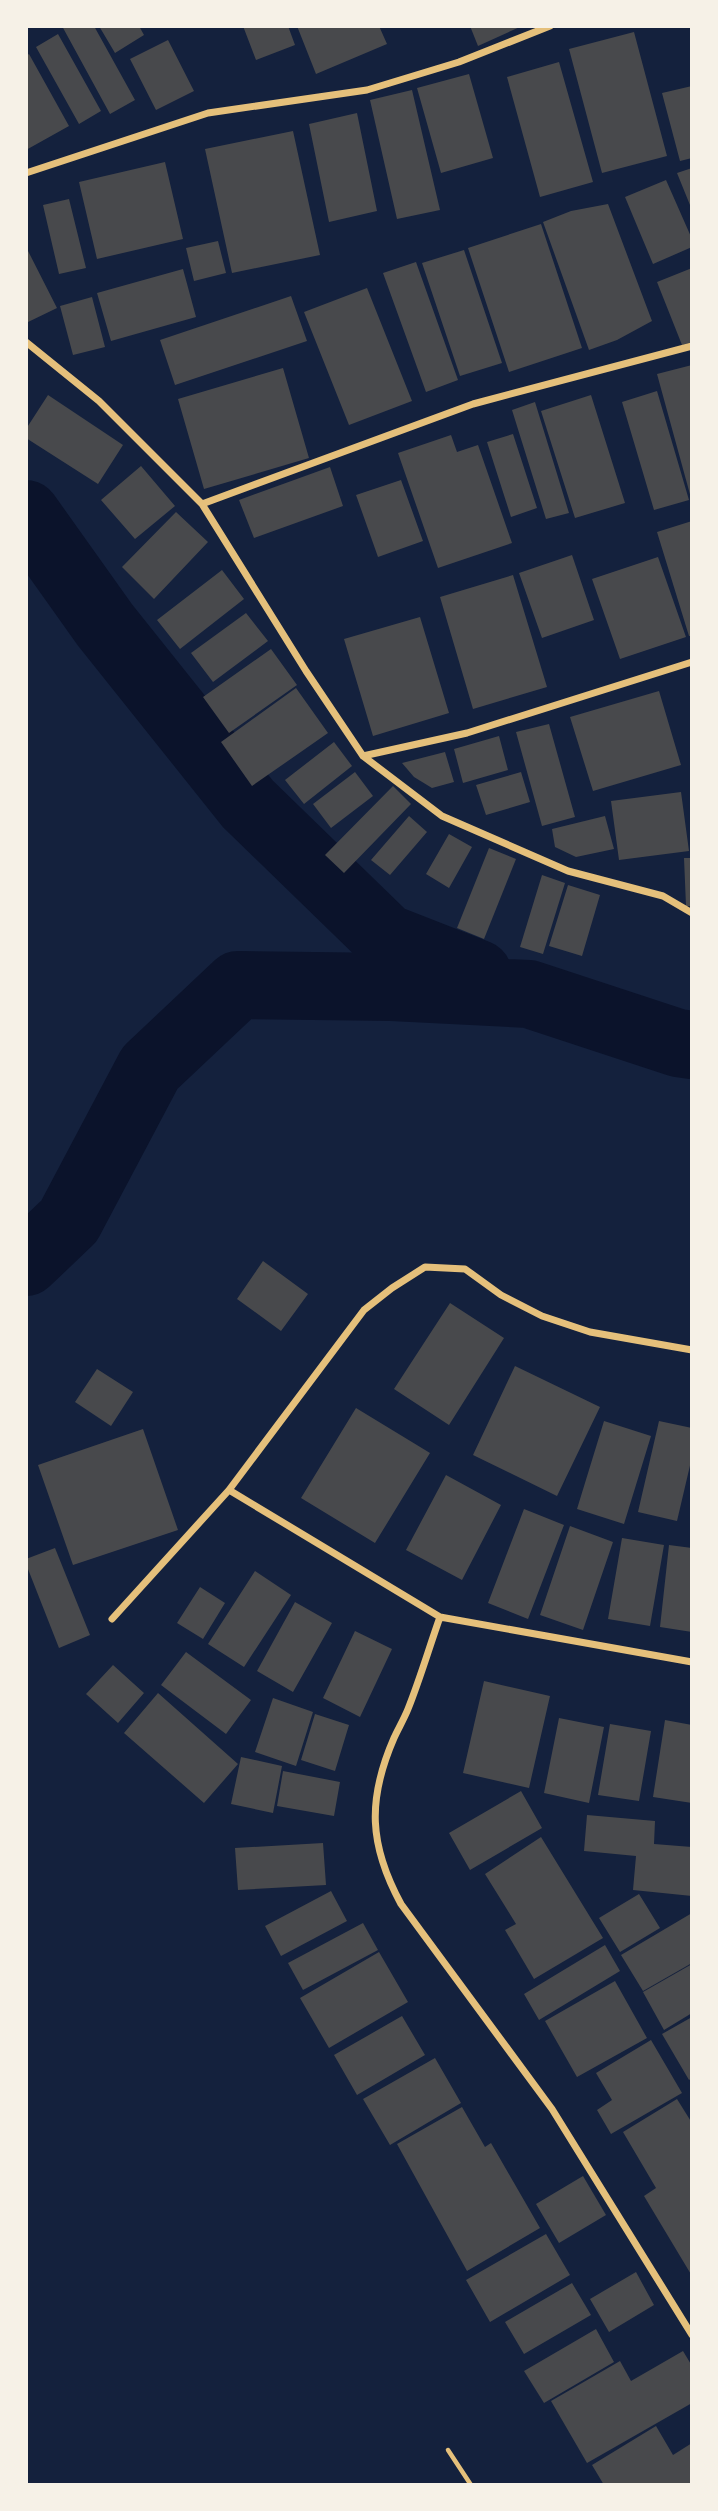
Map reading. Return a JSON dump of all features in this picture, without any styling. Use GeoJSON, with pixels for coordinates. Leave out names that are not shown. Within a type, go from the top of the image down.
{"type":"FeatureCollection","features":[{"type":"Feature","properties":{"kind":"street"},"geometry":{"type":"LineString","coordinates":[[26,173],[208,113],[367,90],[459,62],[550,26]]}},
{"type":"Feature","properties":{"kind":"street"},"geometry":{"type":"LineString","coordinates":[[26,342],[99,401],[202,505],[306,671],[363,755],[442,816],[568,871],[663,896],[692,913]]}},
{"type":"Feature","properties":{"kind":"street"},"geometry":{"type":"LineString","coordinates":[[202,505],[473,404],[692,346]]}},
{"type":"Feature","properties":{"kind":"street"},"geometry":{"type":"LineString","coordinates":[[363,755],[467,733],[692,662]]}},
{"type":"Feature","properties":{"kind":"street"},"geometry":{"type":"LineString","coordinates":[[113,1619],[229,1490],[364,1310],[425,1267],[465,1269],[501,1295],[542,1316],[590,1332],[692,1350]]}},
{"type":"Feature","properties":{"kind":"street"},"geometry":{"type":"LineString","coordinates":[[229,1490],[440,1617],[692,1662]]}},
{"type":"Feature","properties":{"kind":"street"},"geometry":{"type":"LineString","coordinates":[[440,1617],[407,1711],[394,1737],[376,1787],[374,1823],[386,1877],[401,1904],[552,2109],[692,2335]]}},
{"type":"Feature","properties":{"kind":"path"},"geometry":{"type":"LineString","coordinates":[[448,2450],[471,2485]]}},
{"type":"Feature","properties":{"kind":"building"},"geometry":{"type":"Polygon","coordinates":[[[62,26],[94,26],[135,100],[110,114],[62,26]]]}},
{"type":"Feature","properties":{"kind":"building"},"geometry":{"type":"Polygon","coordinates":[[[99,26],[139,26],[144,35],[115,53],[99,26]]]}},
{"type":"Feature","properties":{"kind":"building"},"geometry":{"type":"Polygon","coordinates":[[[243,26],[288,26],[295,45],[256,60],[243,26]]]}},
{"type":"Feature","properties":{"kind":"building"},"geometry":{"type":"Polygon","coordinates":[[[297,26],[379,26],[387,44],[316,74],[297,26]]]}},
{"type":"Feature","properties":{"kind":"building"},"geometry":{"type":"Polygon","coordinates":[[[470,26],[522,26],[478,46],[470,26]]]}},
{"type":"Feature","properties":{"kind":"building"},"geometry":{"type":"Polygon","coordinates":[[[634,32],[667,156],[602,173],[569,49],[634,32]]]}},
{"type":"Feature","properties":{"kind":"building"},"geometry":{"type":"Polygon","coordinates":[[[58,34],[101,111],[79,124],[36,47],[58,34]]]}},
{"type":"Feature","properties":{"kind":"building"},"geometry":{"type":"Polygon","coordinates":[[[168,40],[194,91],[156,110],[130,59],[168,40]]]}},
{"type":"Feature","properties":{"kind":"building"},"geometry":{"type":"Polygon","coordinates":[[[29,54],[69,126],[26,150],[26,56],[29,54]]]}},
{"type":"Feature","properties":{"kind":"building"},"geometry":{"type":"Polygon","coordinates":[[[559,62],[593,182],[540,197],[507,77],[559,62]]]}},
{"type":"Feature","properties":{"kind":"building"},"geometry":{"type":"Polygon","coordinates":[[[469,74],[493,158],[441,173],[417,88],[469,74]]]}},
{"type":"Feature","properties":{"kind":"building"},"geometry":{"type":"Polygon","coordinates":[[[692,86],[692,158],[680,161],[662,93],[692,86]]]}},
{"type":"Feature","properties":{"kind":"building"},"geometry":{"type":"Polygon","coordinates":[[[412,90],[440,210],[397,219],[370,100],[412,90]]]}},
{"type":"Feature","properties":{"kind":"building"},"geometry":{"type":"Polygon","coordinates":[[[357,113],[377,211],[329,222],[309,124],[357,113]]]}},
{"type":"Feature","properties":{"kind":"building"},"geometry":{"type":"Polygon","coordinates":[[[293,131],[320,255],[232,273],[205,149],[293,131]]]}},
{"type":"Feature","properties":{"kind":"building"},"geometry":{"type":"Polygon","coordinates":[[[165,162],[183,239],[97,259],[79,182],[165,162]]]}},
{"type":"Feature","properties":{"kind":"building"},"geometry":{"type":"Polygon","coordinates":[[[692,168],[692,210],[677,173],[692,168]]]}},
{"type":"Feature","properties":{"kind":"building"},"geometry":{"type":"Polygon","coordinates":[[[666,180],[692,239],[692,247],[653,264],[625,197],[666,180]]]}},
{"type":"Feature","properties":{"kind":"building"},"geometry":{"type":"Polygon","coordinates":[[[69,199],[86,268],[59,274],[43,205],[69,199]]]}},
{"type":"Feature","properties":{"kind":"building"},"geometry":{"type":"Polygon","coordinates":[[[608,204],[652,321],[617,340],[589,350],[543,222],[571,211],[608,204]]]}},
{"type":"Feature","properties":{"kind":"building"},"geometry":{"type":"Polygon","coordinates":[[[541,224],[582,348],[509,372],[468,248],[541,224]]]}},
{"type":"Feature","properties":{"kind":"building"},"geometry":{"type":"Polygon","coordinates":[[[218,241],[226,273],[194,281],[186,248],[218,241]]]}},
{"type":"Feature","properties":{"kind":"building"},"geometry":{"type":"Polygon","coordinates":[[[26,247],[57,308],[26,323],[26,247]]]}},
{"type":"Feature","properties":{"kind":"building"},"geometry":{"type":"Polygon","coordinates":[[[464,250],[502,363],[460,376],[422,263],[464,250]]]}},
{"type":"Feature","properties":{"kind":"building"},"geometry":{"type":"Polygon","coordinates":[[[416,262],[458,380],[426,392],[383,273],[416,262]]]}},
{"type":"Feature","properties":{"kind":"building"},"geometry":{"type":"Polygon","coordinates":[[[692,268],[692,342],[682,345],[657,282],[692,268]]]}},
{"type":"Feature","properties":{"kind":"building"},"geometry":{"type":"Polygon","coordinates":[[[183,269],[196,317],[111,341],[97,293],[183,269]]]}},
{"type":"Feature","properties":{"kind":"building"},"geometry":{"type":"Polygon","coordinates":[[[367,288],[412,401],[349,425],[304,312],[367,288]]]}},
{"type":"Feature","properties":{"kind":"building"},"geometry":{"type":"Polygon","coordinates":[[[291,296],[307,341],[175,385],[160,340],[291,296]]]}},
{"type":"Feature","properties":{"kind":"building"},"geometry":{"type":"Polygon","coordinates":[[[92,297],[105,347],[73,355],[60,306],[92,297]]]}},
{"type":"Feature","properties":{"kind":"building"},"geometry":{"type":"Polygon","coordinates":[[[692,365],[692,497],[691,498],[657,374],[692,365]]]}},
{"type":"Feature","properties":{"kind":"building"},"geometry":{"type":"Polygon","coordinates":[[[283,368],[309,458],[204,489],[178,399],[283,368]]]}},
{"type":"Feature","properties":{"kind":"building"},"geometry":{"type":"Polygon","coordinates":[[[657,391],[689,500],[654,510],[622,402],[657,391]]]}},
{"type":"Feature","properties":{"kind":"building"},"geometry":{"type":"Polygon","coordinates":[[[48,395],[123,445],[98,484],[26,438],[26,429],[48,395]]]}},
{"type":"Feature","properties":{"kind":"building"},"geometry":{"type":"Polygon","coordinates":[[[591,395],[625,503],[575,518],[541,411],[591,395]]]}},
{"type":"Feature","properties":{"kind":"building"},"geometry":{"type":"Polygon","coordinates":[[[535,402],[569,513],[546,519],[512,410],[535,402]]]}},
{"type":"Feature","properties":{"kind":"building"},"geometry":{"type":"Polygon","coordinates":[[[513,434],[537,508],[511,517],[487,442],[513,434]]]}},
{"type":"Feature","properties":{"kind":"building"},"geometry":{"type":"Polygon","coordinates":[[[451,435],[457,452],[478,445],[512,543],[438,568],[398,453],[451,435]]]}},
{"type":"Feature","properties":{"kind":"building"},"geometry":{"type":"Polygon","coordinates":[[[141,466],[175,506],[135,539],[101,500],[141,466]]]}},
{"type":"Feature","properties":{"kind":"building"},"geometry":{"type":"Polygon","coordinates":[[[330,467],[343,506],[254,538],[239,500],[330,467]]]}},
{"type":"Feature","properties":{"kind":"building"},"geometry":{"type":"Polygon","coordinates":[[[401,480],[423,541],[378,557],[356,495],[401,480]]]}},
{"type":"Feature","properties":{"kind":"building"},"geometry":{"type":"Polygon","coordinates":[[[176,512],[208,542],[154,599],[122,567],[176,512]]]}},
{"type":"Feature","properties":{"kind":"building"},"geometry":{"type":"Polygon","coordinates":[[[692,521],[692,636],[689,636],[657,532],[692,521]]]}},
{"type":"Feature","properties":{"kind":"building"},"geometry":{"type":"Polygon","coordinates":[[[572,555],[594,620],[542,638],[519,573],[572,555]]]}},
{"type":"Feature","properties":{"kind":"building"},"geometry":{"type":"Polygon","coordinates":[[[658,557],[686,637],[620,659],[592,579],[658,557]]]}},
{"type":"Feature","properties":{"kind":"building"},"geometry":{"type":"Polygon","coordinates":[[[222,570],[244,599],[180,649],[157,620],[222,570]]]}},
{"type":"Feature","properties":{"kind":"building"},"geometry":{"type":"Polygon","coordinates":[[[513,575],[547,687],[473,709],[440,597],[513,575]]]}},
{"type":"Feature","properties":{"kind":"building"},"geometry":{"type":"Polygon","coordinates":[[[246,613],[268,641],[213,682],[191,653],[246,613]]]}},
{"type":"Feature","properties":{"kind":"building"},"geometry":{"type":"Polygon","coordinates":[[[420,617],[449,713],[373,736],[344,639],[420,617]]]}},
{"type":"Feature","properties":{"kind":"building"},"geometry":{"type":"Polygon","coordinates":[[[271,649],[297,685],[229,733],[203,697],[271,649]]]}},
{"type":"Feature","properties":{"kind":"building"},"geometry":{"type":"Polygon","coordinates":[[[296,688],[328,733],[252,786],[221,742],[296,688]]]}},
{"type":"Feature","properties":{"kind":"building"},"geometry":{"type":"Polygon","coordinates":[[[659,691],[681,765],[593,791],[570,717],[659,691]]]}},
{"type":"Feature","properties":{"kind":"building"},"geometry":{"type":"Polygon","coordinates":[[[549,724],[575,817],[542,826],[516,732],[549,724]]]}},
{"type":"Feature","properties":{"kind":"building"},"geometry":{"type":"Polygon","coordinates":[[[499,736],[508,770],[463,783],[454,749],[499,736]]]}},
{"type":"Feature","properties":{"kind":"building"},"geometry":{"type":"Polygon","coordinates":[[[334,742],[352,766],[304,804],[285,780],[334,742]]]}},
{"type":"Feature","properties":{"kind":"building"},"geometry":{"type":"Polygon","coordinates":[[[445,752],[454,782],[432,788],[414,777],[402,763],[445,752]]]}},
{"type":"Feature","properties":{"kind":"building"},"geometry":{"type":"Polygon","coordinates":[[[355,772],[373,796],[331,828],[313,804],[355,772]]]}},
{"type":"Feature","properties":{"kind":"building"},"geometry":{"type":"Polygon","coordinates":[[[521,772],[530,802],[486,815],[476,785],[521,772]]]}},
{"type":"Feature","properties":{"kind":"building"},"geometry":{"type":"Polygon","coordinates":[[[393,786],[411,804],[344,873],[325,855],[393,786]]]}},
{"type":"Feature","properties":{"kind":"building"},"geometry":{"type":"Polygon","coordinates":[[[681,792],[689,851],[619,860],[611,801],[681,792]]]}},
{"type":"Feature","properties":{"kind":"building"},"geometry":{"type":"Polygon","coordinates":[[[409,816],[427,832],[390,875],[371,860],[409,816]]]}},
{"type":"Feature","properties":{"kind":"building"},"geometry":{"type":"Polygon","coordinates":[[[605,816],[614,849],[576,857],[555,847],[552,829],[605,816]]]}},
{"type":"Feature","properties":{"kind":"building"},"geometry":{"type":"Polygon","coordinates":[[[449,834],[472,847],[449,888],[426,874],[449,834]]]}},
{"type":"Feature","properties":{"kind":"building"},"geometry":{"type":"Polygon","coordinates":[[[489,848],[516,859],[484,939],[457,928],[489,848]]]}},
{"type":"Feature","properties":{"kind":"building"},"geometry":{"type":"Polygon","coordinates":[[[684,858],[692,858],[692,906],[686,906],[684,858]]]}},
{"type":"Feature","properties":{"kind":"building"},"geometry":{"type":"Polygon","coordinates":[[[542,875],[565,883],[543,954],[520,947],[542,875]]]}},
{"type":"Feature","properties":{"kind":"building"},"geometry":{"type":"Polygon","coordinates":[[[568,885],[600,895],[582,956],[549,946],[568,885]]]}},
{"type":"Feature","properties":{"kind":"building"},"geometry":{"type":"Polygon","coordinates":[[[263,1261],[308,1294],[281,1331],[237,1299],[263,1261]]]}},
{"type":"Feature","properties":{"kind":"building"},"geometry":{"type":"Polygon","coordinates":[[[450,1303],[504,1338],[449,1425],[394,1389],[450,1303]]]}},
{"type":"Feature","properties":{"kind":"building"},"geometry":{"type":"Polygon","coordinates":[[[515,1366],[600,1407],[557,1496],[473,1455],[515,1366]]]}},
{"type":"Feature","properties":{"kind":"building"},"geometry":{"type":"Polygon","coordinates":[[[97,1369],[133,1392],[111,1426],[75,1402],[97,1369]]]}},
{"type":"Feature","properties":{"kind":"building"},"geometry":{"type":"Polygon","coordinates":[[[356,1408],[430,1453],[375,1543],[301,1498],[356,1408]]]}},
{"type":"Feature","properties":{"kind":"building"},"geometry":{"type":"Polygon","coordinates":[[[604,1421],[651,1436],[624,1524],[577,1509],[604,1421]]]}},
{"type":"Feature","properties":{"kind":"building"},"geometry":{"type":"Polygon","coordinates":[[[659,1421],[692,1428],[692,1457],[677,1521],[638,1512],[659,1421]]]}},
{"type":"Feature","properties":{"kind":"building"},"geometry":{"type":"Polygon","coordinates":[[[143,1429],[178,1530],[73,1565],[38,1465],[143,1429]]]}},
{"type":"Feature","properties":{"kind":"building"},"geometry":{"type":"Polygon","coordinates":[[[446,1475],[501,1505],[462,1580],[406,1550],[446,1475]]]}},
{"type":"Feature","properties":{"kind":"building"},"geometry":{"type":"Polygon","coordinates":[[[524,1509],[564,1525],[528,1619],[488,1603],[524,1509]]]}},
{"type":"Feature","properties":{"kind":"building"},"geometry":{"type":"Polygon","coordinates":[[[570,1526],[613,1542],[583,1630],[540,1615],[570,1526]]]}},
{"type":"Feature","properties":{"kind":"building"},"geometry":{"type":"Polygon","coordinates":[[[622,1538],[664,1545],[650,1626],[608,1619],[622,1538]]]}},
{"type":"Feature","properties":{"kind":"building"},"geometry":{"type":"Polygon","coordinates":[[[669,1545],[692,1548],[692,1632],[660,1627],[669,1545]]]}},
{"type":"Feature","properties":{"kind":"building"},"geometry":{"type":"Polygon","coordinates":[[[55,1548],[90,1635],[59,1648],[26,1564],[26,1559],[55,1548]]]}},
{"type":"Feature","properties":{"kind":"building"},"geometry":{"type":"Polygon","coordinates":[[[255,1571],[291,1595],[244,1667],[208,1644],[255,1571]]]}},
{"type":"Feature","properties":{"kind":"building"},"geometry":{"type":"Polygon","coordinates":[[[200,1587],[225,1603],[203,1639],[177,1623],[200,1587]]]}},
{"type":"Feature","properties":{"kind":"building"},"geometry":{"type":"Polygon","coordinates":[[[295,1602],[332,1623],[293,1692],[257,1671],[295,1602]]]}},
{"type":"Feature","properties":{"kind":"building"},"geometry":{"type":"Polygon","coordinates":[[[355,1631],[392,1649],[360,1717],[323,1698],[355,1631]]]}},
{"type":"Feature","properties":{"kind":"building"},"geometry":{"type":"Polygon","coordinates":[[[186,1652],[251,1700],[226,1734],[161,1685],[186,1652]]]}},
{"type":"Feature","properties":{"kind":"building"},"geometry":{"type":"Polygon","coordinates":[[[113,1665],[144,1693],[118,1723],[86,1694],[113,1665]]]}},
{"type":"Feature","properties":{"kind":"building"},"geometry":{"type":"Polygon","coordinates":[[[484,1681],[550,1696],[529,1788],[463,1773],[484,1681]]]}},
{"type":"Feature","properties":{"kind":"building"},"geometry":{"type":"Polygon","coordinates":[[[158,1693],[238,1764],[204,1803],[124,1733],[158,1693]]]}},
{"type":"Feature","properties":{"kind":"building"},"geometry":{"type":"Polygon","coordinates":[[[273,1698],[313,1712],[296,1766],[255,1752],[273,1698]]]}},
{"type":"Feature","properties":{"kind":"building"},"geometry":{"type":"Polygon","coordinates":[[[315,1714],[349,1725],[335,1771],[301,1760],[315,1714]]]}},
{"type":"Feature","properties":{"kind":"building"},"geometry":{"type":"Polygon","coordinates":[[[559,1718],[604,1727],[589,1803],[544,1793],[559,1718]]]}},
{"type":"Feature","properties":{"kind":"building"},"geometry":{"type":"Polygon","coordinates":[[[665,1720],[692,1725],[692,1803],[653,1797],[665,1720]]]}},
{"type":"Feature","properties":{"kind":"building"},"geometry":{"type":"Polygon","coordinates":[[[610,1724],[651,1731],[639,1801],[598,1795],[610,1724]]]}},
{"type":"Feature","properties":{"kind":"building"},"geometry":{"type":"Polygon","coordinates":[[[241,1757],[282,1766],[273,1813],[231,1804],[241,1757]]]}},
{"type":"Feature","properties":{"kind":"building"},"geometry":{"type":"Polygon","coordinates":[[[283,1771],[340,1782],[334,1816],[277,1806],[283,1771]]]}},
{"type":"Feature","properties":{"kind":"building"},"geometry":{"type":"Polygon","coordinates":[[[521,1791],[542,1828],[470,1870],[449,1833],[521,1791]]]}},
{"type":"Feature","properties":{"kind":"building"},"geometry":{"type":"Polygon","coordinates":[[[587,1815],[655,1821],[654,1844],[692,1847],[692,1896],[633,1890],[636,1856],[584,1851],[587,1815]]]}},
{"type":"Feature","properties":{"kind":"building"},"geometry":{"type":"Polygon","coordinates":[[[541,1837],[603,1938],[534,1979],[505,1930],[516,1924],[485,1874],[541,1837]]]}},
{"type":"Feature","properties":{"kind":"building"},"geometry":{"type":"Polygon","coordinates":[[[323,1843],[326,1885],[238,1890],[235,1848],[323,1843]]]}},
{"type":"Feature","properties":{"kind":"building"},"geometry":{"type":"Polygon","coordinates":[[[331,1891],[347,1921],[281,1956],[265,1926],[331,1891]]]}},
{"type":"Feature","properties":{"kind":"building"},"geometry":{"type":"Polygon","coordinates":[[[639,1894],[660,1928],[620,1952],[599,1918],[639,1894]]]}},
{"type":"Feature","properties":{"kind":"building"},"geometry":{"type":"Polygon","coordinates":[[[692,1913],[692,1963],[643,1991],[621,1955],[692,1913]]]}},
{"type":"Feature","properties":{"kind":"building"},"geometry":{"type":"Polygon","coordinates":[[[363,1923],[378,1950],[303,1990],[288,1963],[363,1923]]]}},
{"type":"Feature","properties":{"kind":"building"},"geometry":{"type":"Polygon","coordinates":[[[605,1945],[620,1971],[539,2020],[524,1994],[605,1945]]]}},
{"type":"Feature","properties":{"kind":"building"},"geometry":{"type":"Polygon","coordinates":[[[379,1952],[408,2002],[329,2048],[300,1998],[379,1952]]]}},
{"type":"Feature","properties":{"kind":"building"},"geometry":{"type":"Polygon","coordinates":[[[692,1964],[692,2013],[664,2030],[643,1992],[692,1964]]]}},
{"type":"Feature","properties":{"kind":"building"},"geometry":{"type":"Polygon","coordinates":[[[615,1981],[647,2038],[577,2077],[545,2021],[615,1981]]]}},
{"type":"Feature","properties":{"kind":"building"},"geometry":{"type":"Polygon","coordinates":[[[402,2016],[425,2055],[357,2095],[334,2055],[402,2016]]]}},
{"type":"Feature","properties":{"kind":"building"},"geometry":{"type":"Polygon","coordinates":[[[692,2017],[692,2078],[689,2080],[662,2034],[692,2017]]]}},
{"type":"Feature","properties":{"kind":"building"},"geometry":{"type":"Polygon","coordinates":[[[651,2040],[682,2093],[611,2134],[597,2110],[612,2100],[596,2073],[651,2040]]]}},
{"type":"Feature","properties":{"kind":"building"},"geometry":{"type":"Polygon","coordinates":[[[435,2058],[461,2103],[390,2145],[363,2099],[435,2058]]]}},
{"type":"Feature","properties":{"kind":"building"},"geometry":{"type":"Polygon","coordinates":[[[677,2099],[692,2123],[692,2276],[644,2196],[656,2188],[623,2132],[677,2099]]]}},
{"type":"Feature","properties":{"kind":"building"},"geometry":{"type":"Polygon","coordinates":[[[462,2107],[485,2147],[491,2143],[540,2228],[467,2271],[397,2144],[462,2107]]]}},
{"type":"Feature","properties":{"kind":"building"},"geometry":{"type":"Polygon","coordinates":[[[583,2176],[606,2215],[559,2243],[536,2204],[583,2176]]]}},
{"type":"Feature","properties":{"kind":"building"},"geometry":{"type":"Polygon","coordinates":[[[546,2234],[570,2275],[490,2322],[466,2280],[546,2234]]]}},
{"type":"Feature","properties":{"kind":"building"},"geometry":{"type":"Polygon","coordinates":[[[636,2272],[654,2305],[609,2332],[590,2299],[636,2272]]]}},
{"type":"Feature","properties":{"kind":"building"},"geometry":{"type":"Polygon","coordinates":[[[572,2283],[591,2315],[524,2354],[505,2322],[572,2283]]]}},
{"type":"Feature","properties":{"kind":"building"},"geometry":{"type":"Polygon","coordinates":[[[596,2329],[614,2362],[544,2403],[524,2371],[596,2329]]]}},
{"type":"Feature","properties":{"kind":"building"},"geometry":{"type":"Polygon","coordinates":[[[683,2351],[692,2366],[692,2403],[587,2463],[551,2401],[620,2361],[631,2381],[683,2351]]]}},
{"type":"Feature","properties":{"kind":"building"},"geometry":{"type":"Polygon","coordinates":[[[656,2426],[673,2455],[692,2443],[692,2485],[604,2485],[592,2465],[656,2426]]]}},
{"type":"Feature","properties":{"kind":"waterway"},"geometry":{"type":"LineString","coordinates":[[26,514],[105,625],[248,804],[386,938],[478,974]]}},
{"type":"Feature","properties":{"kind":"waterway"},"geometry":{"type":"LineString","coordinates":[[26,1262],[69,1221],[150,1068],[238,985],[392,987],[529,994],[678,1043],[692,1045]]}}]}
